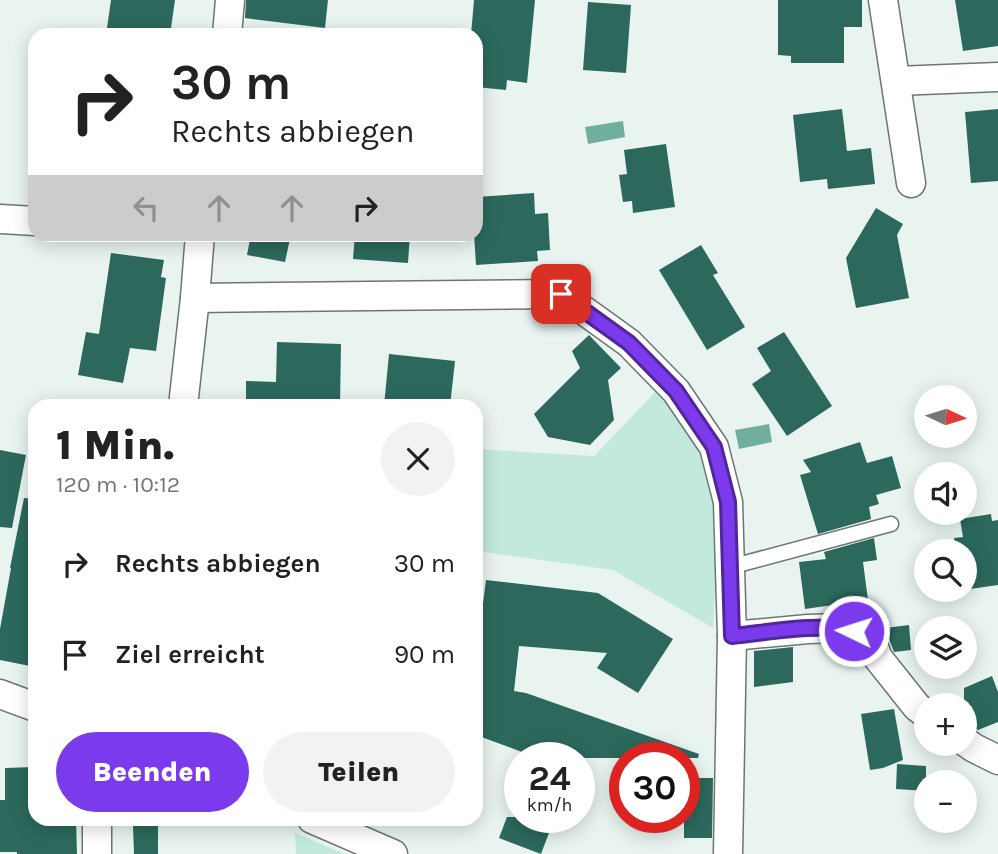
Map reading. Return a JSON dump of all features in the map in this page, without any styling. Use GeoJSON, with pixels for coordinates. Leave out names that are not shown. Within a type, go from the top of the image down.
{"type":"FeatureCollection","features":[{"type":"Feature","properties":{"kind":"street"},"geometry":{"type":"LineString","coordinates":[[228,28],[230,0]]}},
{"type":"Feature","properties":{"kind":"street"},"geometry":{"type":"LineString","coordinates":[[883,0],[911,183]]}},
{"type":"Feature","properties":{"kind":"street"},"geometry":{"type":"LineString","coordinates":[[896,81],[998,77]]}},
{"type":"Feature","properties":{"kind":"street"},"geometry":{"type":"LineString","coordinates":[[0,219],[28,221]]}},
{"type":"Feature","properties":{"kind":"street"},"geometry":{"type":"LineString","coordinates":[[184,399],[199,242]]}},
{"type":"Feature","properties":{"kind":"street"},"geometry":{"type":"LineString","coordinates":[[195,298],[561,294],[629,343],[676,391],[714,447],[728,502],[732,636],[728,854]]}},
{"type":"Feature","properties":{"kind":"street"},"geometry":{"type":"LineString","coordinates":[[732,636],[840,628],[869,634],[878,659],[914,704]]}},
{"type":"Feature","properties":{"kind":"street"},"geometry":{"type":"LineString","coordinates":[[0,694],[28,704]]}},
{"type":"Feature","properties":{"kind":"street"},"geometry":{"type":"LineString","coordinates":[[977,750],[998,760]]}},
{"type":"Feature","properties":{"kind":"street"},"geometry":{"type":"LineString","coordinates":[[97,826],[97,854]]}},
{"type":"Feature","properties":{"kind":"street"},"geometry":{"type":"LineString","coordinates":[[328,826],[393,854]]}},
{"type":"Feature","properties":{"kind":"lane"},"geometry":{"type":"LineString","coordinates":[[730,567],[891,524]]}},
{"type":"Feature","properties":{"kind":"shaded area"},"geometry":{"type":"Polygon","coordinates":[[[623,121],[625,137],[588,144],[585,127],[623,121]]]}},
{"type":"Feature","properties":{"kind":"shaded area"},"geometry":{"type":"Polygon","coordinates":[[[659,388],[692,429],[711,474],[719,520],[713,628],[613,570],[483,552],[483,449],[594,456],[659,388]]]}},
{"type":"Feature","properties":{"kind":"shaded area"},"geometry":{"type":"Polygon","coordinates":[[[769,424],[772,442],[739,449],[735,430],[769,424]]]}},
{"type":"Feature","properties":{"kind":"shaded area"},"geometry":{"type":"Polygon","coordinates":[[[295,833],[345,854],[296,854],[295,833]]]}},
{"type":"Feature","properties":{"kind":"building"},"geometry":{"type":"Polygon","coordinates":[[[111,0],[175,0],[171,28],[107,28],[111,0]]]}},
{"type":"Feature","properties":{"kind":"building"},"geometry":{"type":"Polygon","coordinates":[[[246,0],[328,0],[325,28],[245,18],[246,0]]]}},
{"type":"Feature","properties":{"kind":"building"},"geometry":{"type":"Polygon","coordinates":[[[474,0],[535,0],[527,83],[507,80],[506,90],[483,88],[483,28],[472,28],[474,0]]]}},
{"type":"Feature","properties":{"kind":"building"},"geometry":{"type":"Polygon","coordinates":[[[778,0],[862,0],[862,27],[844,27],[844,63],[791,63],[791,56],[778,55],[778,0]]]}},
{"type":"Feature","properties":{"kind":"building"},"geometry":{"type":"Polygon","coordinates":[[[955,0],[998,0],[998,46],[963,51],[955,0]]]}},
{"type":"Feature","properties":{"kind":"building"},"geometry":{"type":"Polygon","coordinates":[[[588,2],[631,5],[626,73],[583,70],[588,2]]]}},
{"type":"Feature","properties":{"kind":"building"},"geometry":{"type":"Polygon","coordinates":[[[842,109],[847,151],[871,148],[875,184],[828,189],[827,179],[800,182],[793,115],[842,109]]]}},
{"type":"Feature","properties":{"kind":"building"},"geometry":{"type":"Polygon","coordinates":[[[998,109],[998,181],[971,183],[965,112],[998,109]]]}},
{"type":"Feature","properties":{"kind":"building"},"geometry":{"type":"Polygon","coordinates":[[[666,144],[675,207],[633,213],[632,201],[623,202],[619,175],[627,174],[624,150],[666,144]]]}},
{"type":"Feature","properties":{"kind":"building"},"geometry":{"type":"Polygon","coordinates":[[[534,193],[535,214],[548,213],[550,250],[537,251],[538,261],[476,265],[475,242],[483,242],[483,197],[534,193]]]}},
{"type":"Feature","properties":{"kind":"building"},"geometry":{"type":"Polygon","coordinates":[[[876,208],[903,224],[897,235],[909,298],[856,308],[846,258],[876,208]]]}},
{"type":"Feature","properties":{"kind":"building"},"geometry":{"type":"Polygon","coordinates":[[[249,242],[289,242],[285,262],[247,255],[249,242]]]}},
{"type":"Feature","properties":{"kind":"building"},"geometry":{"type":"Polygon","coordinates":[[[354,242],[409,242],[408,263],[353,259],[354,242]]]}},
{"type":"Feature","properties":{"kind":"building"},"geometry":{"type":"Polygon","coordinates":[[[701,245],[718,273],[713,275],[745,327],[707,350],[659,270],[701,245]]]}},
{"type":"Feature","properties":{"kind":"building"},"geometry":{"type":"Polygon","coordinates":[[[111,253],[164,260],[161,277],[166,278],[156,351],[130,348],[123,383],[78,375],[86,332],[99,334],[111,253]]]}},
{"type":"Feature","properties":{"kind":"building"},"geometry":{"type":"Polygon","coordinates":[[[784,332],[832,406],[787,436],[752,384],[771,371],[757,348],[784,332]]]}},
{"type":"Feature","properties":{"kind":"building"},"geometry":{"type":"Polygon","coordinates":[[[589,335],[621,368],[608,380],[614,420],[590,445],[548,437],[534,414],[580,368],[572,351],[589,335]]]}},
{"type":"Feature","properties":{"kind":"building"},"geometry":{"type":"Polygon","coordinates":[[[277,342],[341,344],[340,399],[246,399],[246,381],[276,382],[277,342]]]}},
{"type":"Feature","properties":{"kind":"building"},"geometry":{"type":"Polygon","coordinates":[[[389,354],[455,361],[451,399],[385,399],[389,354]]]}},
{"type":"Feature","properties":{"kind":"building"},"geometry":{"type":"Polygon","coordinates":[[[860,442],[867,463],[892,456],[901,488],[876,495],[879,504],[869,507],[871,519],[818,534],[800,475],[811,472],[803,460],[860,442]]]}},
{"type":"Feature","properties":{"kind":"building"},"geometry":{"type":"Polygon","coordinates":[[[0,450],[26,455],[12,528],[0,527],[0,450]]]}},
{"type":"Feature","properties":{"kind":"building"},"geometry":{"type":"Polygon","coordinates":[[[24,498],[28,498],[28,666],[0,660],[0,629],[24,498]]]}},
{"type":"Feature","properties":{"kind":"building"},"geometry":{"type":"Polygon","coordinates":[[[991,514],[992,521],[998,520],[998,585],[977,588],[977,539],[954,539],[963,537],[961,525],[977,525],[977,516],[991,514]]]}},
{"type":"Feature","properties":{"kind":"building"},"geometry":{"type":"Polygon","coordinates":[[[874,538],[877,560],[863,562],[868,600],[805,609],[799,562],[826,559],[824,552],[874,538]]]}},
{"type":"Feature","properties":{"kind":"building"},"geometry":{"type":"Polygon","coordinates":[[[486,580],[598,593],[673,639],[638,693],[597,668],[607,653],[519,646],[514,691],[665,742],[609,742],[609,758],[595,758],[595,742],[504,742],[504,745],[483,738],[483,603],[486,580]]]}},
{"type":"Feature","properties":{"kind":"building"},"geometry":{"type":"Polygon","coordinates":[[[909,625],[911,650],[894,652],[885,628],[909,625]]]}},
{"type":"Feature","properties":{"kind":"building"},"geometry":{"type":"Polygon","coordinates":[[[793,647],[793,682],[754,687],[754,651],[793,647]]]}},
{"type":"Feature","properties":{"kind":"building"},"geometry":{"type":"Polygon","coordinates":[[[992,676],[998,692],[998,722],[977,730],[977,693],[964,693],[964,688],[992,676]]]}},
{"type":"Feature","properties":{"kind":"building"},"geometry":{"type":"Polygon","coordinates":[[[894,709],[903,760],[870,770],[861,714],[894,709]]]}},
{"type":"Feature","properties":{"kind":"building"},"geometry":{"type":"Polygon","coordinates":[[[897,764],[926,766],[926,770],[914,770],[914,790],[896,789],[897,764]]]}},
{"type":"Feature","properties":{"kind":"building"},"geometry":{"type":"Polygon","coordinates":[[[28,767],[28,826],[76,826],[77,854],[0,852],[0,800],[5,800],[5,768],[28,767]]]}},
{"type":"Feature","properties":{"kind":"building"},"geometry":{"type":"Polygon","coordinates":[[[700,778],[713,778],[712,838],[684,838],[684,833],[700,833],[700,778]]]}},
{"type":"Feature","properties":{"kind":"building"},"geometry":{"type":"Polygon","coordinates":[[[504,825],[504,833],[549,833],[541,854],[499,838],[504,825]]]}},
{"type":"Feature","properties":{"kind":"building"},"geometry":{"type":"Polygon","coordinates":[[[133,826],[158,826],[158,854],[134,854],[133,826]]]}},
{"type":"Feature","properties":{"kind":"route"},"geometry":{"type":"LineString","coordinates":[[561,294],[629,343],[676,391],[714,447],[728,502],[732,636],[808,629],[840,628],[854,631]]}}]}
